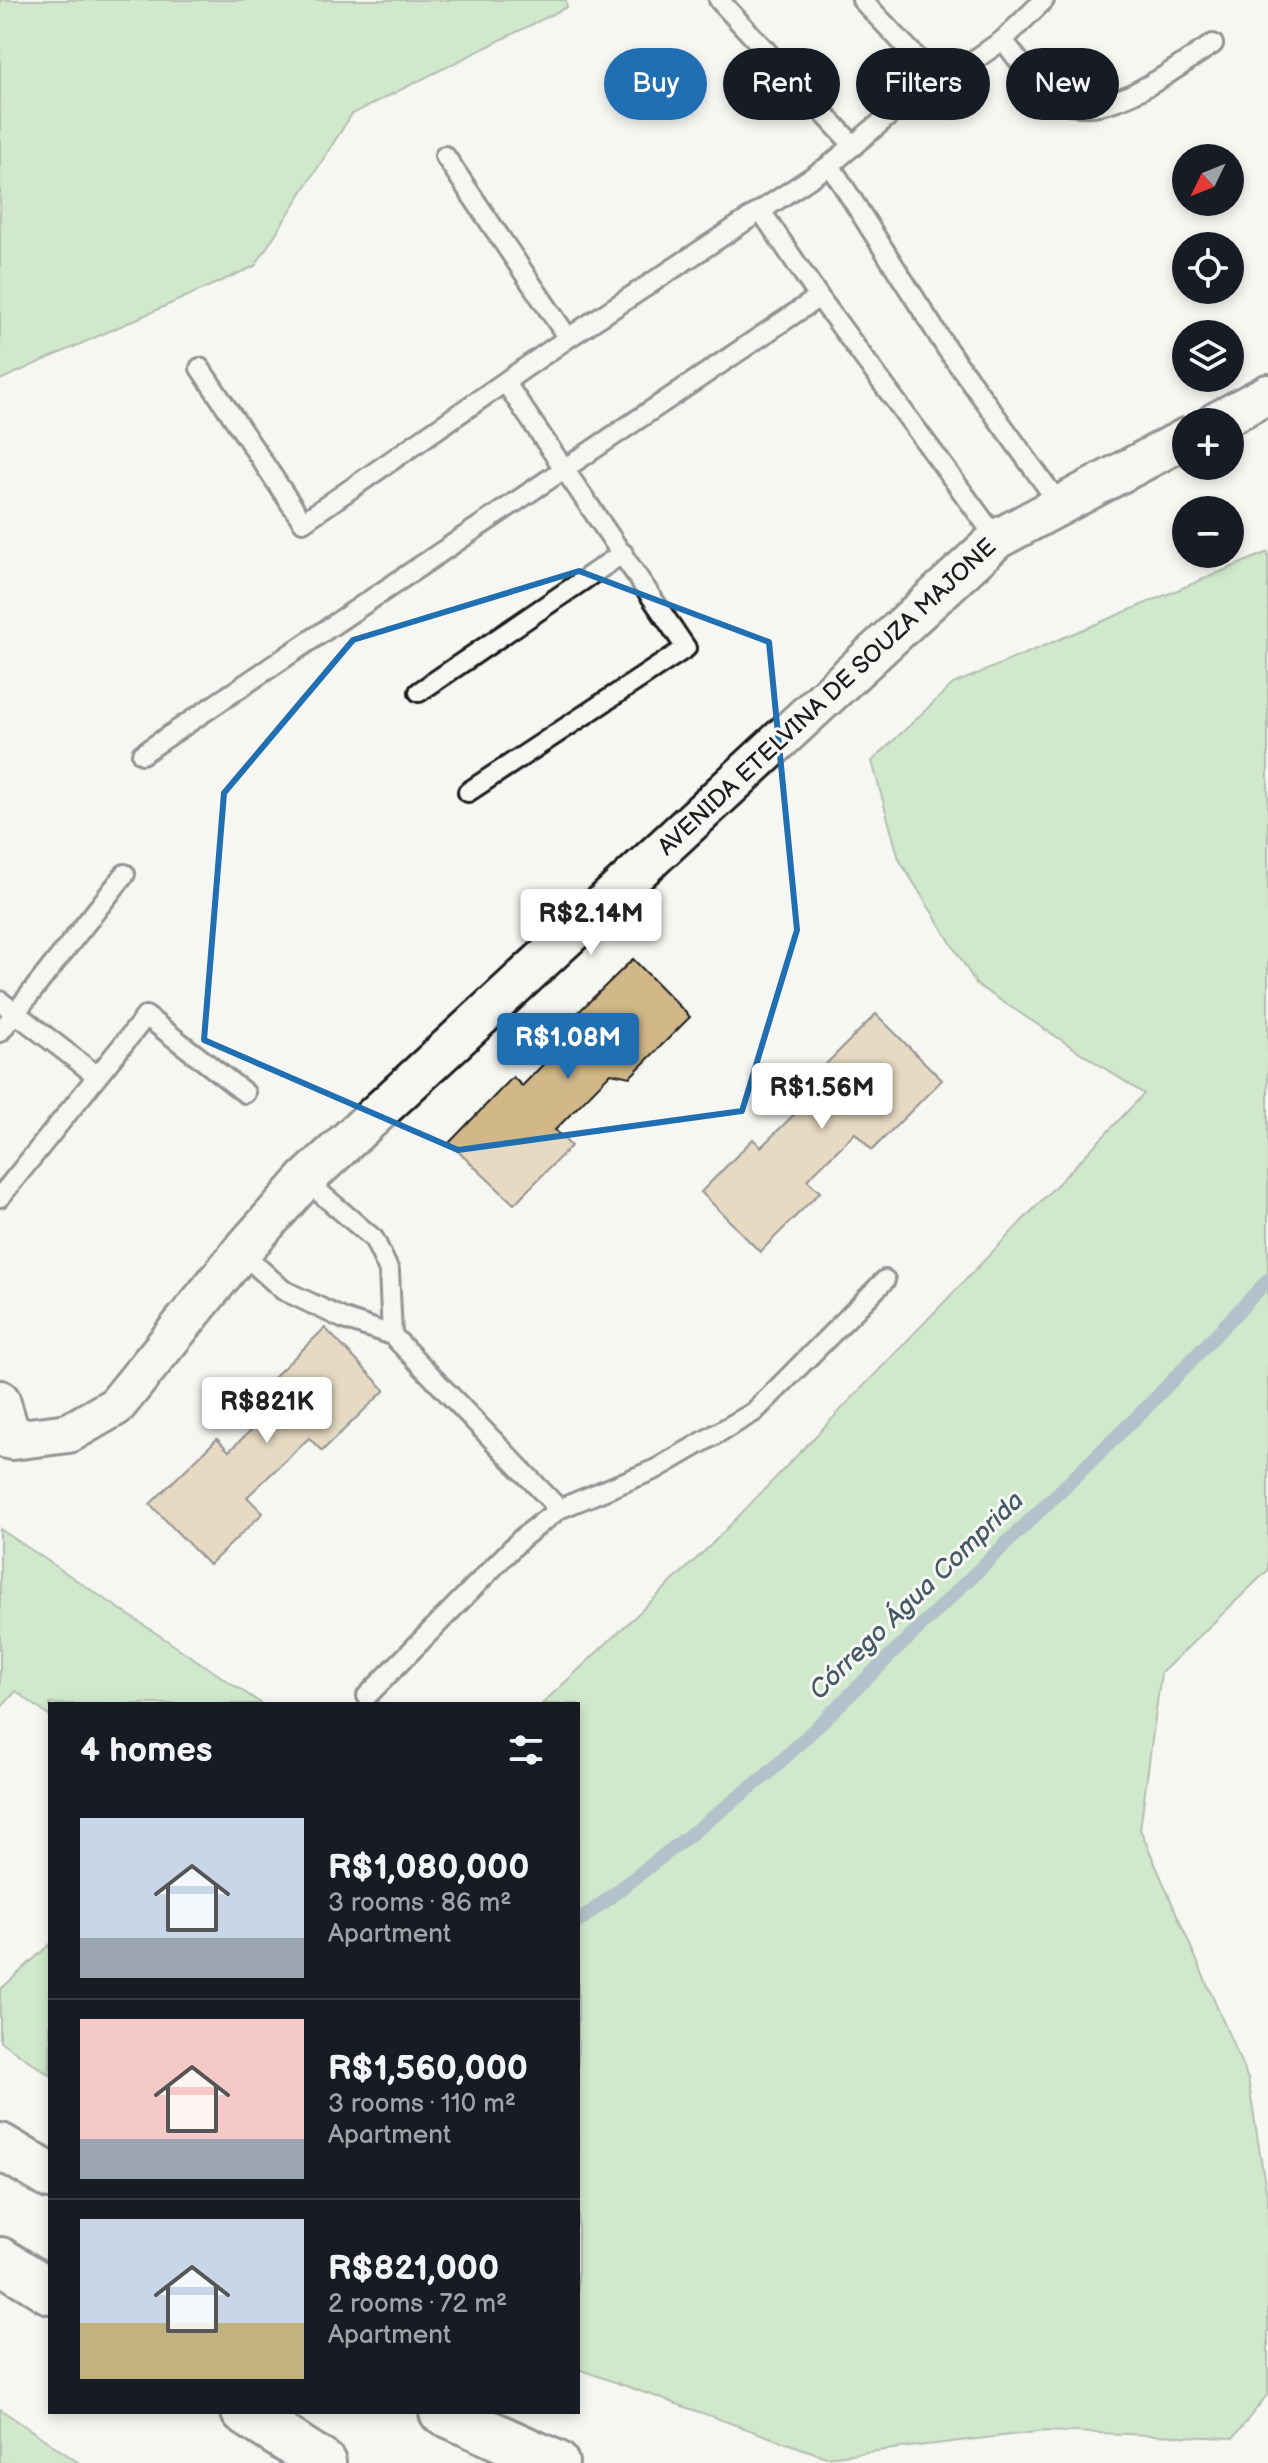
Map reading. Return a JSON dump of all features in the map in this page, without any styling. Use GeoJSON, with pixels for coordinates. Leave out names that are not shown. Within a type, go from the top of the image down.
{"type":"FeatureCollection","features":[{"type":"Feature","properties":{"kind":"main road"},"geometry":{"type":"LineString","coordinates":[[0,2146],[48,2175]]}},
{"type":"Feature","properties":{"kind":"main road"},"geometry":{"type":"LineString","coordinates":[[0,2260],[48,2290]]}},
{"type":"Feature","properties":{"kind":"main road"},"geometry":{"type":"LineString","coordinates":[[247,2414],[323,2463]]}},
{"type":"Feature","properties":{"kind":"main road"},"geometry":{"type":"LineString","coordinates":[[446,2414],[556,2463]]}},
{"type":"Feature","properties":{"kind":"street"},"geometry":{"type":"LineString","coordinates":[[1242,408],[1268,394]]}},
{"type":"Feature","properties":{"kind":"street","name":"AVENIDA ETELVINA DE SOUZA MAJONE"},"geometry":{"type":"LineString","coordinates":[[6,1439],[69,1433],[116,1406],[241,1252],[305,1180],[997,539],[1172,445]]}},
{"type":"Feature","properties":{"kind":"street"},"geometry":{"type":"LineString","coordinates":[[0,1400],[6,1439]]}},
{"type":"Feature","properties":{"kind":"lane"},"geometry":{"type":"LineString","coordinates":[[719,0],[854,146]]}},
{"type":"Feature","properties":{"kind":"lane"},"geometry":{"type":"LineString","coordinates":[[862,0],[908,48]]}},
{"type":"Feature","properties":{"kind":"lane"},"geometry":{"type":"LineString","coordinates":[[990,49],[1044,0]]}},
{"type":"Feature","properties":{"kind":"lane"},"geometry":{"type":"LineString","coordinates":[[1003,40],[1042,87],[1059,100],[1081,107],[1102,106],[1123,99],[1213,44]]}},
{"type":"Feature","properties":{"kind":"lane"},"geometry":{"type":"LineString","coordinates":[[200,368],[303,522],[568,338],[830,165],[885,120]]}},
{"type":"Feature","properties":{"kind":"lane"},"geometry":{"type":"LineString","coordinates":[[445,156],[568,338]]}},
{"type":"Feature","properties":{"kind":"lane"},"geometry":{"type":"LineString","coordinates":[[830,165],[947,349],[1060,505]]}},
{"type":"Feature","properties":{"kind":"lane"},"geometry":{"type":"LineString","coordinates":[[761,211],[819,297],[997,539]]}},
{"type":"Feature","properties":{"kind":"lane"},"geometry":{"type":"LineString","coordinates":[[142,754],[819,297]]}},
{"type":"Feature","properties":{"kind":"lane"},"geometry":{"type":"LineString","coordinates":[[468,792],[686,648],[505,382]]}},
{"type":"Feature","properties":{"kind":"lane"},"geometry":{"type":"LineString","coordinates":[[419,692],[623,553]]}},
{"type":"Feature","properties":{"kind":"lane"},"geometry":{"type":"LineString","coordinates":[[0,1032],[7,1008],[125,874]]}},
{"type":"Feature","properties":{"kind":"lane"},"geometry":{"type":"LineString","coordinates":[[7,1008],[96,1075]]}},
{"type":"Feature","properties":{"kind":"lane"},"geometry":{"type":"LineString","coordinates":[[0,1197],[146,1016],[245,1093]]}},
{"type":"Feature","properties":{"kind":"lane"},"geometry":{"type":"LineString","coordinates":[[305,1180],[374,1239],[389,1271],[392,1335]]}},
{"type":"Feature","properties":{"kind":"lane"},"geometry":{"type":"LineString","coordinates":[[241,1252],[283,1290],[344,1319],[392,1335],[559,1509]]}},
{"type":"Feature","properties":{"kind":"lane"},"geometry":{"type":"LineString","coordinates":[[367,1696],[522,1538],[559,1509],[656,1469],[754,1412],[885,1280]]}},
{"type":"Feature","properties":{"kind":"highlighted area"},"geometry":{"type":"Polygon","coordinates":[[[579,571],[769,642],[797,930],[742,1111],[458,1150],[204,1040],[224,793],[353,640],[579,571]]]}},
{"type":"Feature","properties":{"kind":"green space"},"geometry":{"type":"Polygon","coordinates":[[[0,0],[566,0],[567,7],[352,114],[255,266],[0,380],[0,0]]]}},
{"type":"Feature","properties":{"kind":"green space"},"geometry":{"type":"Polygon","coordinates":[[[1268,552],[1268,1570],[1161,1673],[1140,1829],[1248,2079],[1268,2203],[1268,2394],[1233,2438],[1044,2431],[826,2457],[580,2370],[580,1702],[544,1702],[710,1546],[1144,1094],[977,985],[899,859],[872,761],[953,684],[1230,568],[1244,568],[1244,562],[1268,552]]]}},
{"type":"Feature","properties":{"kind":"green space"},"geometry":{"type":"Polygon","coordinates":[[[0,1529],[259,1702],[48,1702],[48,1715],[16,1691],[0,1709],[0,1529]]]}},
{"type":"Feature","properties":{"kind":"green space"},"geometry":{"type":"Polygon","coordinates":[[[48,1946],[48,2074],[0,2041],[0,1990],[48,1946]]]}},
{"type":"Feature","properties":{"kind":"green space"},"geometry":{"type":"Polygon","coordinates":[[[0,2409],[79,2463],[0,2463],[0,2409]]]}},
{"type":"Feature","properties":{"kind":"building"},"geometry":{"type":"Polygon","coordinates":[[[633,959],[690,1017],[630,1077],[611,1073],[555,1130],[571,1146],[514,1204],[449,1143],[513,1077],[522,1086],[564,1043],[558,1032],[633,959]]]}},
{"type":"Feature","properties":{"kind":"building"},"geometry":{"type":"Polygon","coordinates":[[[876,1014],[942,1080],[872,1150],[855,1133],[807,1180],[820,1192],[760,1252],[701,1192],[753,1139],[761,1147],[823,1086],[813,1077],[876,1014]]]}},
{"type":"Feature","properties":{"kind":"building"},"geometry":{"type":"Polygon","coordinates":[[[325,1328],[385,1390],[322,1451],[309,1438],[247,1497],[263,1513],[209,1565],[150,1504],[217,1439],[229,1451],[268,1414],[252,1398],[325,1328]]]}},
{"type":"Feature","properties":{"kind":"waterway","name":"Córrego Água Comprida"},"geometry":{"type":"LineString","coordinates":[[580,1920],[768,1774],[1148,1406],[1268,1280]]}}]}
